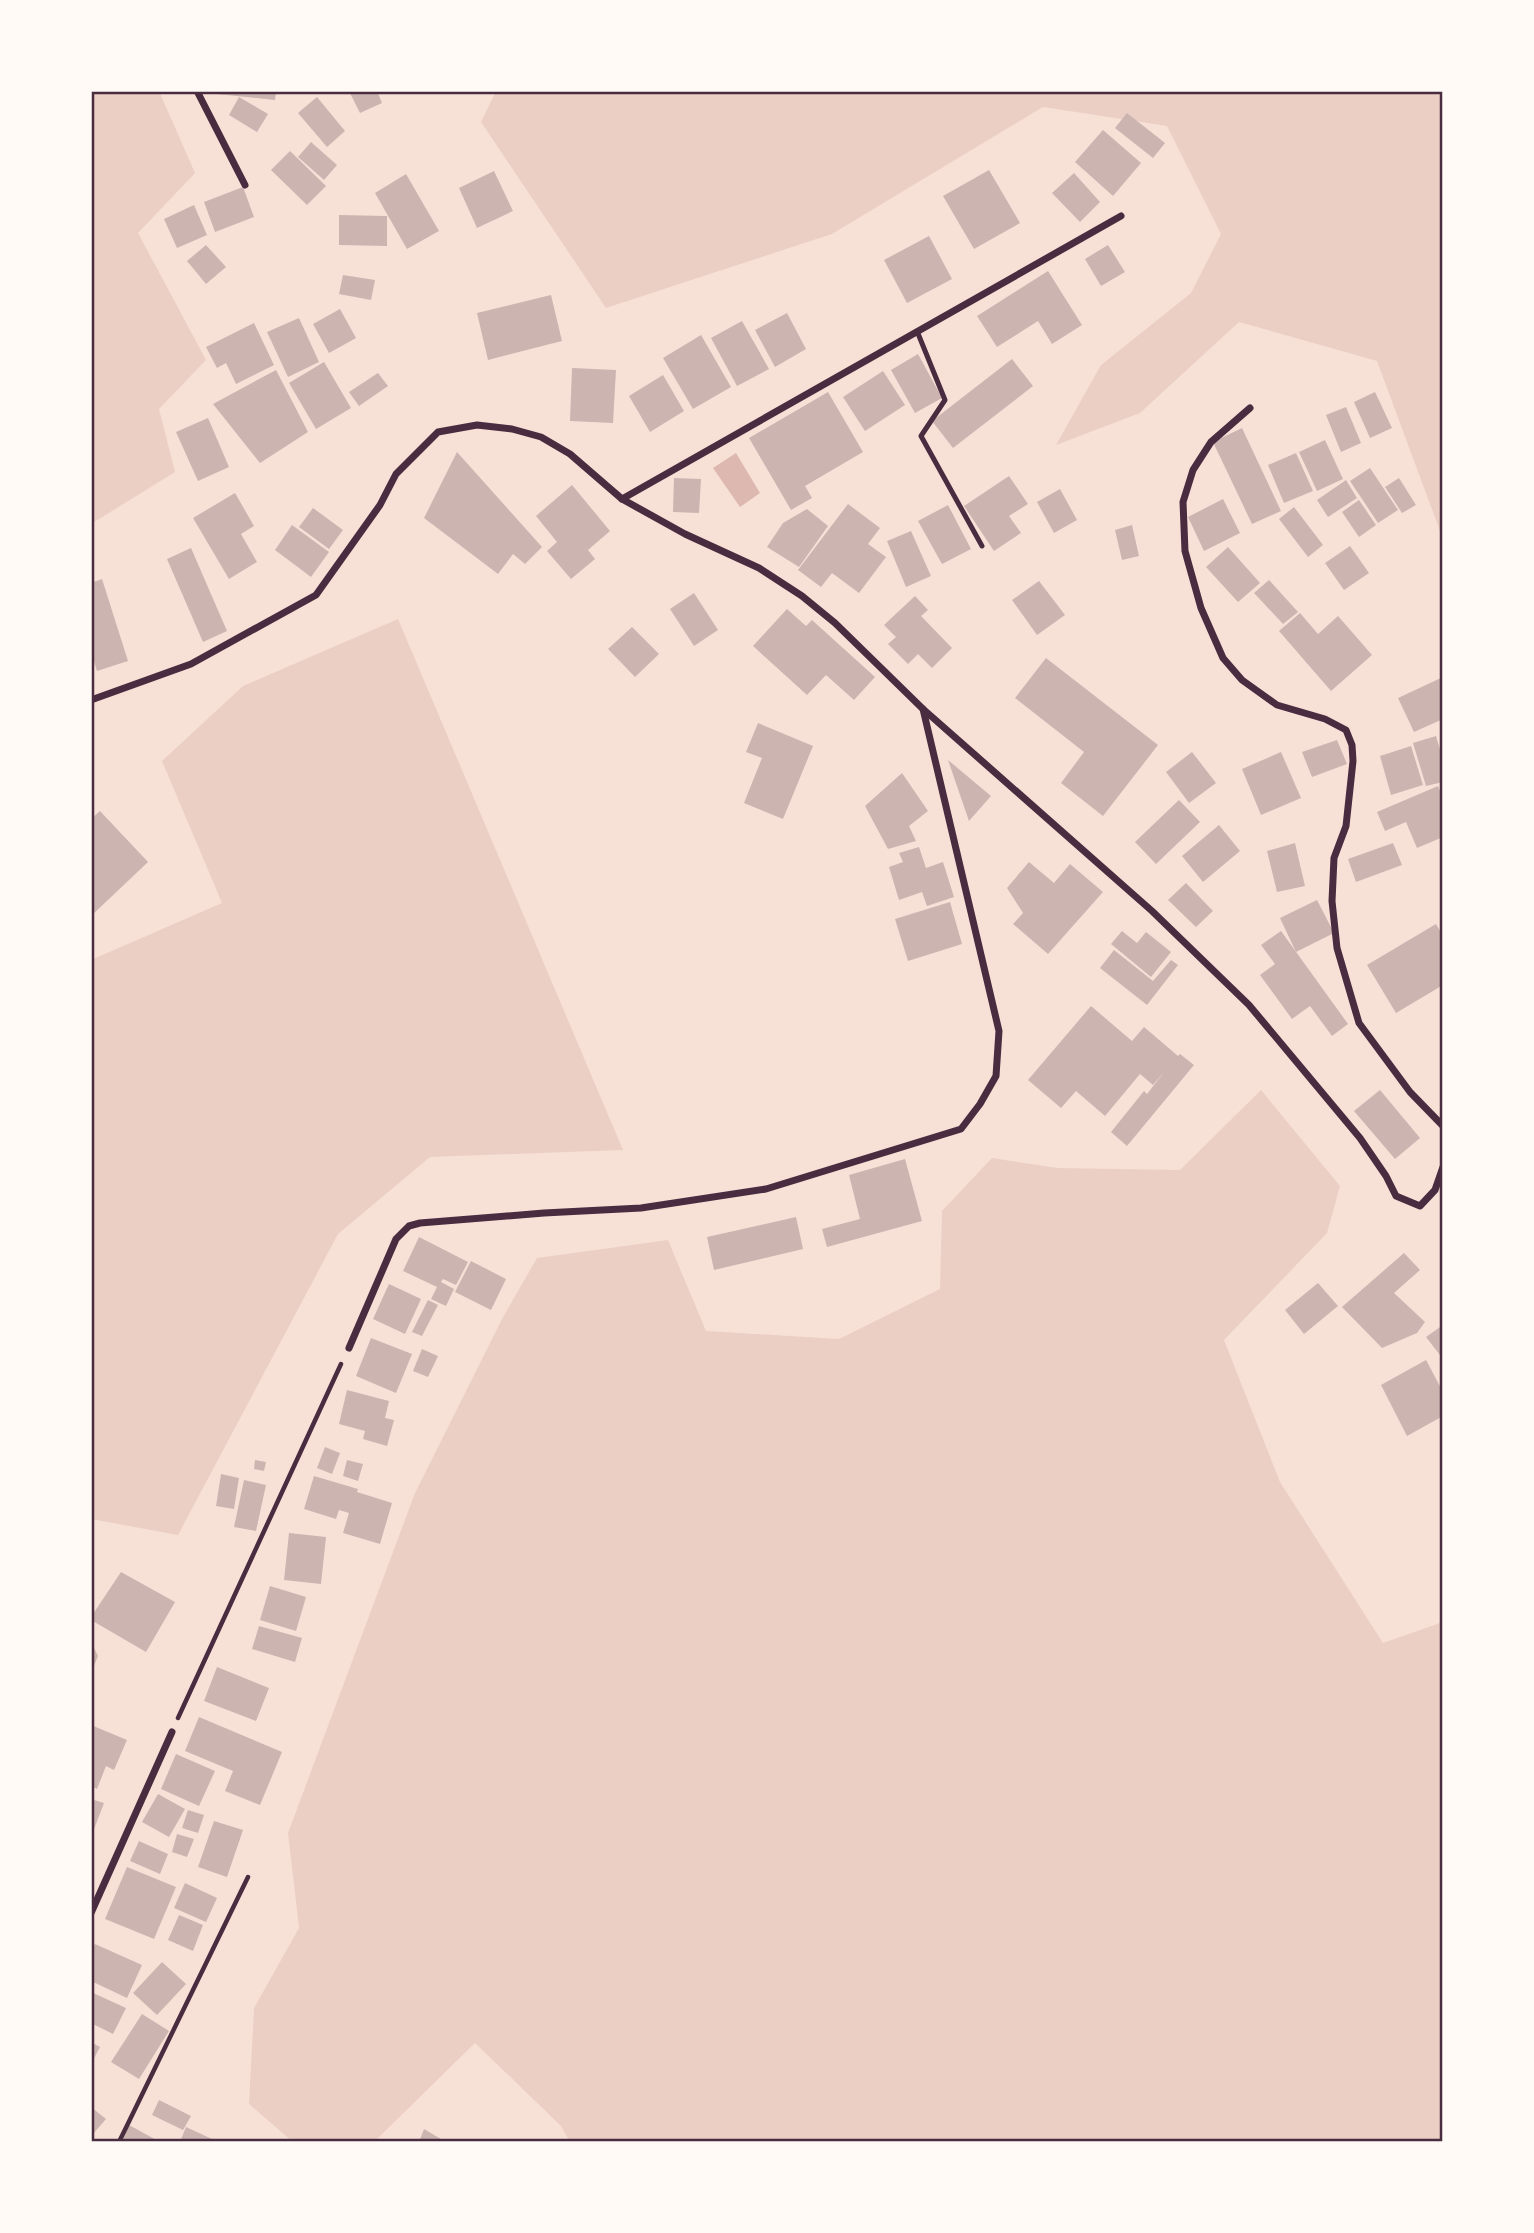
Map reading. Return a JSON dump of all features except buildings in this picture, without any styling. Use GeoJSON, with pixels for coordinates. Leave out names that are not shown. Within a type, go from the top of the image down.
{"type":"FeatureCollection","features":[{"type":"Feature","properties":{"kind":"street"},"geometry":{"type":"LineString","coordinates":[[197,91],[245,185]]}},
{"type":"Feature","properties":{"kind":"street"},"geometry":{"type":"LineString","coordinates":[[622,499],[1121,216]]}},
{"type":"Feature","properties":{"kind":"street"},"geometry":{"type":"LineString","coordinates":[[1250,408],[1211,442],[1193,470],[1183,502],[1185,551],[1201,608],[1223,658],[1242,680],[1277,705],[1325,719],[1346,730],[1352,745],[1353,761],[1346,826],[1334,858],[1332,901],[1337,948],[1359,1023],[1410,1092],[1443,1126]]}},
{"type":"Feature","properties":{"kind":"street"},"geometry":{"type":"LineString","coordinates":[[91,700],[191,664],[316,595],[380,505],[396,474],[438,432],[477,425],[512,429],[541,437],[570,454],[622,499],[685,534],[759,568],[802,596],[835,623],[923,709],[1152,911],[1249,1005],[1360,1138],[1396,1196],[1420,1206],[1435,1191],[1443,1167]]}},
{"type":"Feature","properties":{"kind":"street"},"geometry":{"type":"LineString","coordinates":[[349,1348],[396,1239],[409,1226],[544,1213],[641,1208],[765,1189],[961,1129],[996,1076],[999,1031],[923,709]]}},
{"type":"Feature","properties":{"kind":"street"},"geometry":{"type":"LineString","coordinates":[[91,1913],[172,1732]]}},
{"type":"Feature","properties":{"kind":"lane"},"geometry":{"type":"LineString","coordinates":[[917,331],[946,400],[921,436],[982,546]]}},
{"type":"Feature","properties":{"kind":"path"},"geometry":{"type":"LineString","coordinates":[[172,1732],[349,1348]]}},
{"type":"Feature","properties":{"kind":"path"},"geometry":{"type":"LineString","coordinates":[[119,2142],[248,1877]]}},
{"type":"Feature","properties":{"kind":"shaded area"},"geometry":{"type":"Polygon","coordinates":[[[91,91],[159,91],[195,173],[138,233],[206,360],[159,409],[175,472],[91,524],[91,91]]]}},
{"type":"Feature","properties":{"kind":"shaded area"},"geometry":{"type":"Polygon","coordinates":[[[496,91],[1443,91],[1443,539],[1377,361],[1239,322],[1140,413],[1056,445],[1101,365],[1191,293],[1221,234],[1167,126],[1043,107],[832,234],[606,308],[481,122],[496,91]]]}},
{"type":"Feature","properties":{"kind":"shaded area"},"geometry":{"type":"Polygon","coordinates":[[[736,453],[760,493],[740,507],[713,468],[736,453]]]}},
{"type":"Feature","properties":{"kind":"shaded area"},"geometry":{"type":"Polygon","coordinates":[[[398,619],[623,1150],[430,1157],[338,1234],[178,1535],[91,1519],[91,960],[222,903],[162,761],[243,686],[398,619]]]}},
{"type":"Feature","properties":{"kind":"shaded area"},"geometry":{"type":"Polygon","coordinates":[[[1261,1090],[1340,1186],[1327,1233],[1224,1340],[1280,1482],[1383,1643],[1443,1622],[1443,2142],[570,2142],[561,2126],[475,2043],[374,2142],[293,2142],[249,2104],[254,2008],[299,1928],[288,1833],[415,1493],[502,1319],[537,1258],[668,1240],[706,1331],[839,1339],[940,1289],[942,1211],[992,1158],[1058,1168],[1180,1170],[1261,1090]]]}}]}
